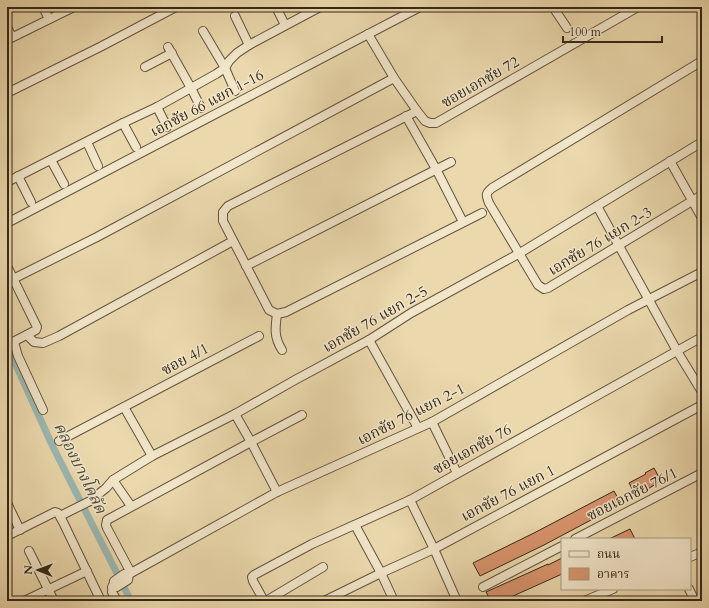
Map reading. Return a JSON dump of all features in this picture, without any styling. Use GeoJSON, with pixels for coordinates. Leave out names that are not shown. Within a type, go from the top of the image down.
{"type":"FeatureCollection","features":[{"type":"Feature","properties":{"kind":"street"},"geometry":{"type":"LineString","coordinates":[[43,7],[49,19]]}},
{"type":"Feature","properties":{"kind":"street"},"geometry":{"type":"LineString","coordinates":[[7,27],[10,39],[74,7]]}},
{"type":"Feature","properties":{"kind":"street"},"geometry":{"type":"LineString","coordinates":[[7,93],[176,7]]}},
{"type":"Feature","properties":{"kind":"street"},"geometry":{"type":"LineString","coordinates":[[276,7],[285,25]]}},
{"type":"Feature","properties":{"kind":"street"},"geometry":{"type":"LineString","coordinates":[[7,182],[157,107],[191,88],[225,68],[229,61],[237,53],[249,45],[320,7]]}},
{"type":"Feature","properties":{"kind":"street","name":"เอกชัย 66 แยก 1-16"},"geometry":{"type":"LineString","coordinates":[[7,223],[420,7]]}},
{"type":"Feature","properties":{"kind":"street"},"geometry":{"type":"LineString","coordinates":[[554,7],[567,28]]}},
{"type":"Feature","properties":{"kind":"street","name":"ซอยเอกชัย 72"},"geometry":{"type":"LineString","coordinates":[[368,34],[394,78],[417,111],[425,121],[436,123],[638,7]]}},
{"type":"Feature","properties":{"kind":"street"},"geometry":{"type":"LineString","coordinates":[[235,16],[249,45]]}},
{"type":"Feature","properties":{"kind":"street"},"geometry":{"type":"LineString","coordinates":[[203,31],[225,68],[235,91]]}},
{"type":"Feature","properties":{"kind":"street"},"geometry":{"type":"LineString","coordinates":[[145,67],[170,50],[200,108]]}},
{"type":"Feature","properties":{"kind":"street","name":"เอกชัย 76 แยก 2-3"},"geometry":{"type":"LineString","coordinates":[[702,61],[593,125],[487,191],[486,196],[538,285],[544,289],[702,195]]}},
{"type":"Feature","properties":{"kind":"street"},"geometry":{"type":"LineString","coordinates":[[13,279],[97,237],[394,78]]}},
{"type":"Feature","properties":{"kind":"street"},"geometry":{"type":"LineString","coordinates":[[157,107],[167,127]]}},
{"type":"Feature","properties":{"kind":"street"},"geometry":{"type":"LineString","coordinates":[[417,111],[228,206],[223,212],[223,221],[269,310],[277,314],[286,312],[482,213]]}},
{"type":"Feature","properties":{"kind":"street"},"geometry":{"type":"LineString","coordinates":[[406,116],[436,169],[463,222]]}},
{"type":"Feature","properties":{"kind":"street"},"geometry":{"type":"LineString","coordinates":[[123,123],[136,147]]}},
{"type":"Feature","properties":{"kind":"street"},"geometry":{"type":"LineString","coordinates":[[87,142],[98,166]]}},
{"type":"Feature","properties":{"kind":"street","name":"เอกชัย 76 แยก 2-5"},"geometry":{"type":"LineString","coordinates":[[20,530],[55,512],[59,513],[60,516],[90,501],[113,480],[152,456],[235,414],[369,340],[411,313],[520,253],[702,142]]}},
{"type":"Feature","properties":{"kind":"street"},"geometry":{"type":"LineString","coordinates":[[51,160],[64,184]]}},
{"type":"Feature","properties":{"kind":"street"},"geometry":{"type":"LineString","coordinates":[[670,161],[702,218]]}},
{"type":"Feature","properties":{"kind":"street"},"geometry":{"type":"LineString","coordinates":[[246,266],[451,162]]}},
{"type":"Feature","properties":{"kind":"street"},"geometry":{"type":"LineString","coordinates":[[18,176],[31,202]]}},
{"type":"Feature","properties":{"kind":"street"},"geometry":{"type":"LineString","coordinates":[[597,206],[702,392]]}},
{"type":"Feature","properties":{"kind":"street"},"geometry":{"type":"LineString","coordinates":[[26,335],[34,342],[43,343],[59,336],[233,241]]}},
{"type":"Feature","properties":{"kind":"street"},"geometry":{"type":"LineString","coordinates":[[7,266],[37,327],[36,330],[11,343],[43,410]]}},
{"type":"Feature","properties":{"kind":"street","name":"เอกชัย 76 แยก 2-1"},"geometry":{"type":"LineString","coordinates":[[117,601],[112,592],[114,585],[140,568],[277,492],[432,422],[649,299],[702,272]]}},
{"type":"Feature","properties":{"kind":"street"},"geometry":{"type":"LineString","coordinates":[[277,314],[277,342],[282,350]]}},
{"type":"Feature","properties":{"kind":"street","name":"ซอย 4/1"},"geometry":{"type":"LineString","coordinates":[[59,441],[259,336]]}},
{"type":"Feature","properties":{"kind":"street","name":"ซอยเอกชัย 76"},"geometry":{"type":"LineString","coordinates":[[265,601],[252,581],[252,577],[312,544],[410,500],[702,337]]}},
{"type":"Feature","properties":{"kind":"street"},"geometry":{"type":"LineString","coordinates":[[369,340],[418,428]]}},
{"type":"Feature","properties":{"kind":"street","name":"เอกชัย 76 แยก 1"},"geometry":{"type":"LineString","coordinates":[[324,601],[434,549],[702,405]]}},
{"type":"Feature","properties":{"kind":"street"},"geometry":{"type":"LineString","coordinates":[[124,407],[152,456]]}},
{"type":"Feature","properties":{"kind":"street"},"geometry":{"type":"LineString","coordinates":[[235,414],[277,492]]}},
{"type":"Feature","properties":{"kind":"street"},"geometry":{"type":"LineString","coordinates":[[128,575],[106,525],[107,520],[130,506],[302,415]]}},
{"type":"Feature","properties":{"kind":"street"},"geometry":{"type":"LineString","coordinates":[[432,422],[457,473]]}},
{"type":"Feature","properties":{"kind":"street","name":"ซอยเอกชัย 76/1"},"geometry":{"type":"LineString","coordinates":[[577,538],[702,473]]}},
{"type":"Feature","properties":{"kind":"street"},"geometry":{"type":"LineString","coordinates":[[113,480],[130,506]]}},
{"type":"Feature","properties":{"kind":"street"},"geometry":{"type":"LineString","coordinates":[[410,500],[457,601]]}},
{"type":"Feature","properties":{"kind":"street"},"geometry":{"type":"LineString","coordinates":[[7,503],[20,530],[7,536]]}},
{"type":"Feature","properties":{"kind":"street"},"geometry":{"type":"LineString","coordinates":[[60,516],[101,601]]}},
{"type":"Feature","properties":{"kind":"street"},"geometry":{"type":"LineString","coordinates":[[355,525],[381,573],[394,601]]}},
{"type":"Feature","properties":{"kind":"street"},"geometry":{"type":"LineString","coordinates":[[483,587],[561,547]]}},
{"type":"Feature","properties":{"kind":"street"},"geometry":{"type":"LineString","coordinates":[[29,551],[54,601]]}},
{"type":"Feature","properties":{"kind":"street"},"geometry":{"type":"LineString","coordinates":[[691,557],[702,552]]}},
{"type":"Feature","properties":{"kind":"street"},"geometry":{"type":"LineString","coordinates":[[265,601],[323,568]]}},
{"type":"Feature","properties":{"kind":"street"},"geometry":{"type":"LineString","coordinates":[[24,601],[87,571]]}},
{"type":"Feature","properties":{"kind":"street"},"geometry":{"type":"LineString","coordinates":[[584,601],[611,590]]}},
{"type":"Feature","properties":{"kind":"street"},"geometry":{"type":"LineString","coordinates":[[690,590],[695,601]]}},
{"type":"Feature","properties":{"kind":"building"},"geometry":{"type":"Polygon","coordinates":[[[654,468],[661,481],[636,496],[629,483],[654,468]]]}},
{"type":"Feature","properties":{"kind":"building"},"geometry":{"type":"Polygon","coordinates":[[[614,491],[621,504],[544,545],[480,576],[473,563],[614,491]]]}},
{"type":"Feature","properties":{"kind":"building"},"geometry":{"type":"Polygon","coordinates":[[[630,529],[634,538],[611,538],[630,529]]]}},
{"type":"Feature","properties":{"kind":"building"},"geometry":{"type":"Polygon","coordinates":[[[561,558],[561,574],[502,601],[491,601],[486,592],[548,564],[561,558]]]}},
{"type":"Feature","properties":{"kind":"waterway","name":"คลองบางโคลัด"},"geometry":{"type":"LineString","coordinates":[[7,345],[52,445],[131,601]]}}]}
